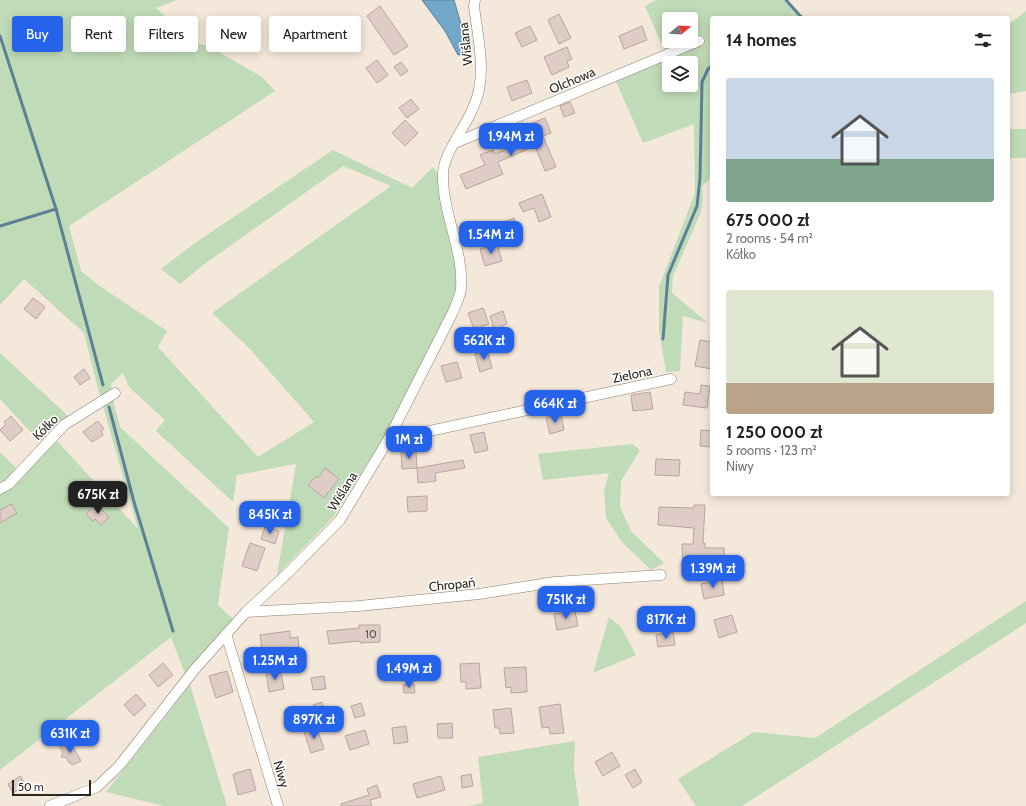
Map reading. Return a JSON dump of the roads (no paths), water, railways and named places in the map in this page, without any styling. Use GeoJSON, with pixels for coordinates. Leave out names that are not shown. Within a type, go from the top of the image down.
{"type":"FeatureCollection","features":[{"type":"Feature","properties":{"kind":"street","name":"Wiślana"},"geometry":{"type":"LineString","coordinates":[[50,806],[97,787],[113,771],[195,669],[226,634],[246,612],[290,571],[340,520],[388,440],[453,312],[461,290],[460,266],[445,196],[443,173],[448,155],[474,108],[479,88],[482,64],[474,6],[475,0]]}},
{"type":"Feature","properties":{"kind":"street","name":"Olchowa"},"geometry":{"type":"LineString","coordinates":[[455,143],[699,41]]}},
{"type":"Feature","properties":{"kind":"street","name":"Zielona"},"geometry":{"type":"LineString","coordinates":[[388,440],[671,379]]}},
{"type":"Feature","properties":{"kind":"street","name":"Kółko"},"geometry":{"type":"LineString","coordinates":[[0,489],[9,484],[64,425],[115,393]]}},
{"type":"Feature","properties":{"kind":"street","name":"Chropań"},"geometry":{"type":"LineString","coordinates":[[246,612],[359,606],[479,594],[555,582],[661,575]]}},
{"type":"Feature","properties":{"kind":"street","name":"Niwy"},"geometry":{"type":"LineString","coordinates":[[226,634],[278,806]]}},
{"type":"Feature","properties":{"kind":"water"},"geometry":{"type":"Polygon","coordinates":[[[422,0],[454,0],[468,54],[458,55],[445,31],[422,0]]]}},
{"type":"Feature","properties":{"kind":"waterway"},"geometry":{"type":"LineString","coordinates":[[786,0],[800,16]]}},
{"type":"Feature","properties":{"kind":"waterway"},"geometry":{"type":"LineString","coordinates":[[0,36],[56,209],[103,385]]}},
{"type":"Feature","properties":{"kind":"waterway"},"geometry":{"type":"LineString","coordinates":[[663,339],[668,275],[697,206],[700,178],[702,82],[710,68]]}},
{"type":"Feature","properties":{"kind":"waterway"},"geometry":{"type":"LineString","coordinates":[[0,226],[56,209]]}},
{"type":"Feature","properties":{"kind":"waterway"},"geometry":{"type":"LineString","coordinates":[[109,407],[134,502],[173,631]]}}]}
